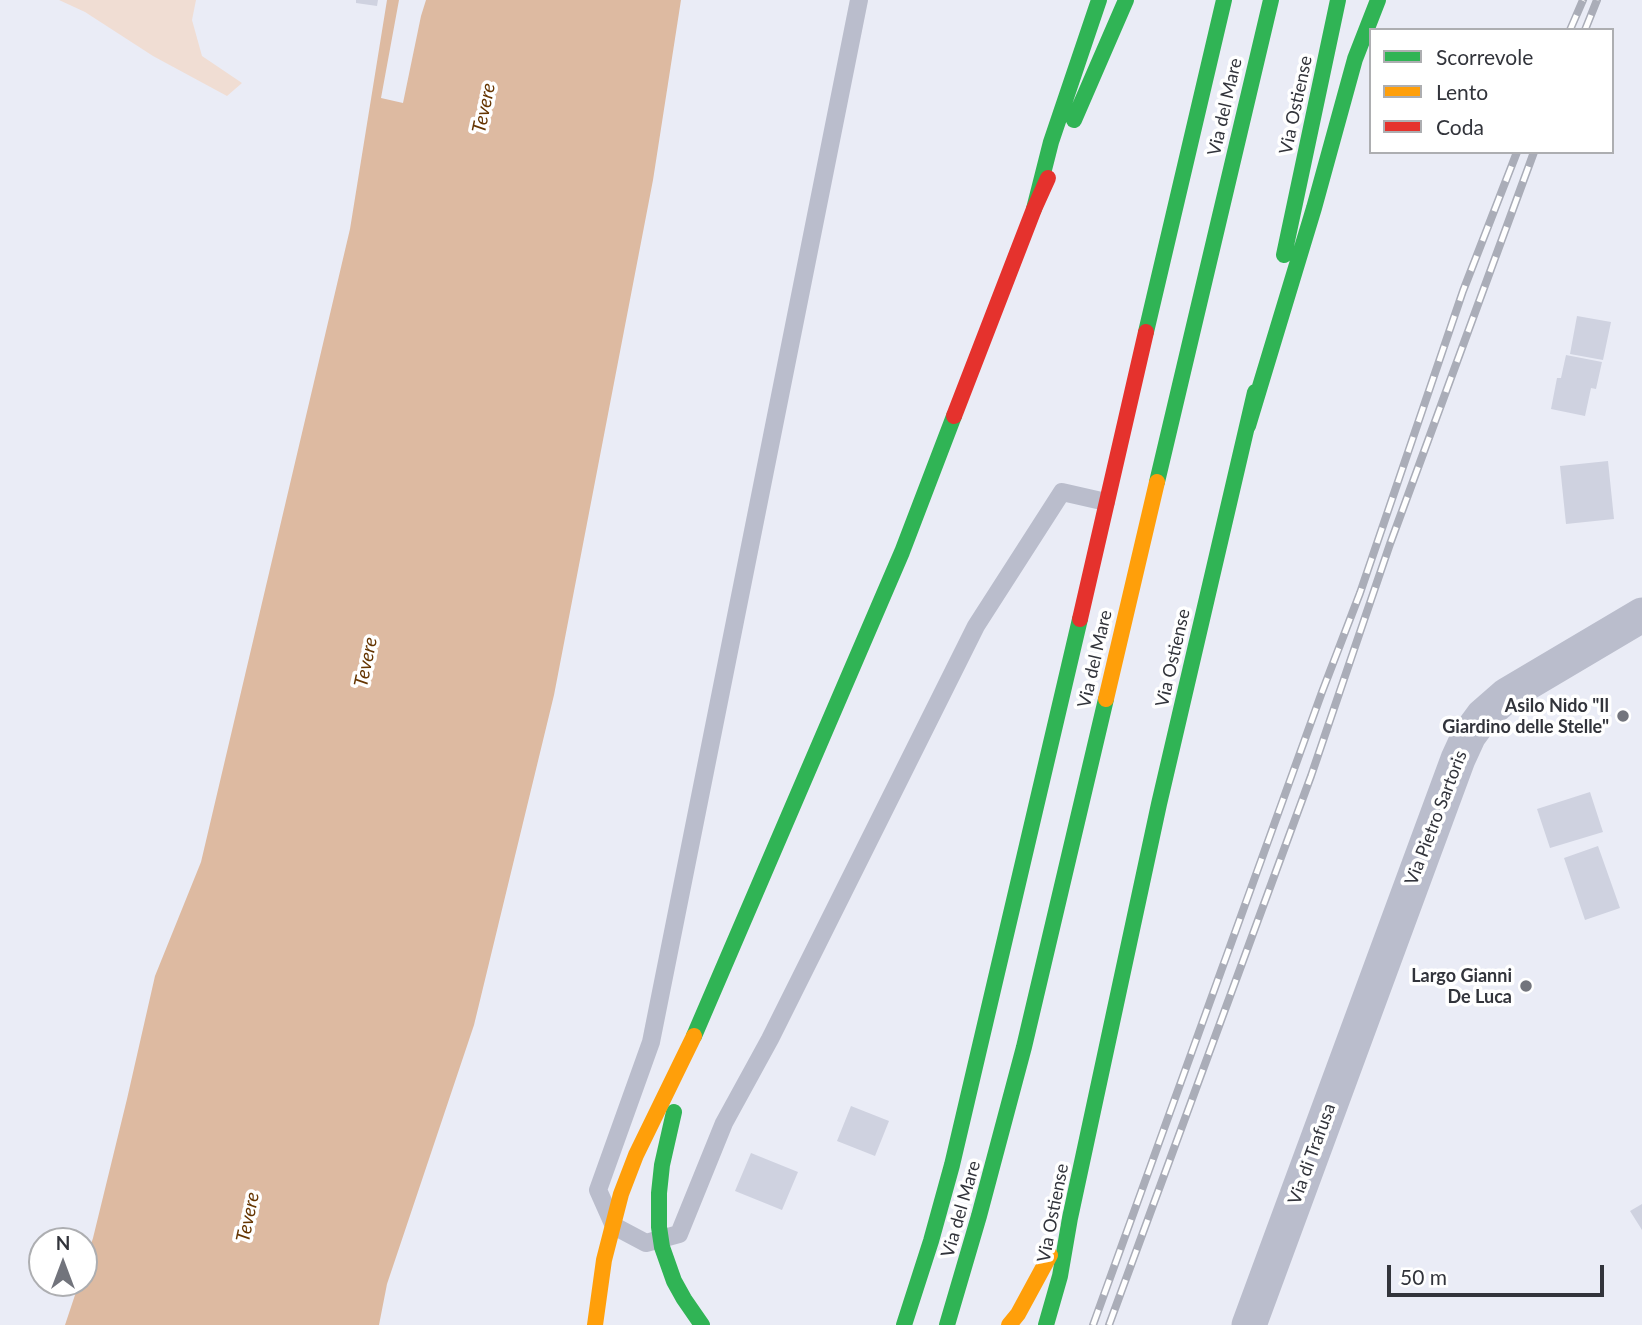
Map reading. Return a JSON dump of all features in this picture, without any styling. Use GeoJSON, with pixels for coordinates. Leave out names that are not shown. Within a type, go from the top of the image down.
{"type":"FeatureCollection","features":[{"type":"Feature","properties":{"kind":"main road"},"geometry":{"type":"LineString","coordinates":[[1034,209],[1051,142],[1099,0]]}},
{"type":"Feature","properties":{"kind":"main road"},"geometry":{"type":"LineString","coordinates":[[595,1325],[606,1249],[621,1194],[636,1156],[694,1036],[902,552],[1034,209],[1126,0]]}},
{"type":"Feature","properties":{"kind":"main road","name":"Via del Mare"},"geometry":{"type":"LineString","coordinates":[[904,1325],[932,1241],[952,1165],[1224,0]]}},
{"type":"Feature","properties":{"kind":"main road","name":"Via del Mare"},"geometry":{"type":"LineString","coordinates":[[947,1325],[1024,1048],[1271,0]]}},
{"type":"Feature","properties":{"kind":"main road","name":"Via Ostiense"},"geometry":{"type":"LineString","coordinates":[[1046,1325],[1060,1276],[1070,1218],[1159,804],[1248,426],[1338,0]]}},
{"type":"Feature","properties":{"kind":"main road"},"geometry":{"type":"LineString","coordinates":[[1248,426],[1314,208],[1355,59],[1378,0]]}},
{"type":"Feature","properties":{"kind":"main road"},"geometry":{"type":"LineString","coordinates":[[694,1036],[664,1154],[659,1210],[662,1247],[671,1272],[684,1299],[702,1325]]}},
{"type":"Feature","properties":{"kind":"main road"},"geometry":{"type":"LineString","coordinates":[[1009,1325],[1018,1314],[1070,1218]]}},
{"type":"Feature","properties":{"kind":"street","name":"Via Pietro Sartoris"},"geometry":{"type":"LineString","coordinates":[[1374,983],[1458,759],[1476,726],[1490,709],[1507,695],[1642,615]]}},
{"type":"Feature","properties":{"kind":"street","name":"Via di Trafusa"},"geometry":{"type":"LineString","coordinates":[[1249,1325],[1374,983]]}},
{"type":"Feature","properties":{"kind":"lane"},"geometry":{"type":"LineString","coordinates":[[859,0],[651,1042],[598,1190],[614,1226],[646,1243],[679,1234],[724,1123],[770,1039],[976,626],[1062,492],[1106,502]]}},
{"type":"Feature","properties":{"kind":"shaded area"},"geometry":{"type":"Polygon","coordinates":[[[59,0],[196,0],[192,20],[202,56],[242,83],[227,96],[153,56],[85,12],[59,0]]]}},
{"type":"Feature","properties":{"kind":"water","name":"Tevere"},"geometry":{"type":"Polygon","coordinates":[[[387,0],[681,0],[653,180],[554,695],[474,1025],[387,1284],[379,1325],[65,1325],[74,1297],[98,1297],[98,1227],[96,1227],[155,976],[201,862],[350,229],[387,0]]]}},
{"type":"Feature","properties":{"kind":"pier"},"geometry":{"type":"Polygon","coordinates":[[[399,0],[426,0],[403,103],[381,98],[399,0]]]}},
{"type":"Feature","properties":{"kind":"building"},"geometry":{"type":"Polygon","coordinates":[[[356,0],[378,0],[377,6],[356,3],[356,0]]]}},
{"type":"Feature","properties":{"kind":"building"},"geometry":{"type":"Polygon","coordinates":[[[1577,316],[1611,322],[1603,360],[1570,354],[1577,316]]]}},
{"type":"Feature","properties":{"kind":"building"},"geometry":{"type":"Polygon","coordinates":[[[1566,355],[1602,362],[1596,389],[1591,388],[1585,416],[1551,409],[1557,378],[1561,378],[1566,355]]]}},
{"type":"Feature","properties":{"kind":"building"},"geometry":{"type":"Polygon","coordinates":[[[1608,461],[1614,519],[1566,524],[1560,466],[1608,461]]]}},
{"type":"Feature","properties":{"kind":"building"},"geometry":{"type":"Polygon","coordinates":[[[1590,792],[1603,832],[1550,848],[1537,809],[1590,792]]]}},
{"type":"Feature","properties":{"kind":"building"},"geometry":{"type":"Polygon","coordinates":[[[1598,846],[1620,908],[1585,920],[1564,858],[1598,846]]]}},
{"type":"Feature","properties":{"kind":"building"},"geometry":{"type":"Polygon","coordinates":[[[851,1106],[889,1121],[875,1156],[837,1141],[851,1106]]]}},
{"type":"Feature","properties":{"kind":"building"},"geometry":{"type":"Polygon","coordinates":[[[751,1153],[798,1172],[782,1210],[735,1191],[751,1153]]]}},
{"type":"Feature","properties":{"kind":"building"},"geometry":{"type":"Polygon","coordinates":[[[1642,1204],[1642,1230],[1630,1211],[1642,1204]]]}},
{"type":"Feature","properties":{"kind":"railway"},"geometry":{"type":"LineString","coordinates":[[1571,28],[1583,0]]}},
{"type":"Feature","properties":{"kind":"railway"},"geometry":{"type":"LineString","coordinates":[[1586,28],[1597,0]]}},
{"type":"Feature","properties":{"kind":"railway"},"geometry":{"type":"LineString","coordinates":[[1093,1325],[1360,593],[1463,291],[1516,154]]}},
{"type":"Feature","properties":{"kind":"railway"},"geometry":{"type":"LineString","coordinates":[[1109,1325],[1311,776],[1390,544],[1533,154]]}},
{"type":"Feature","properties":{"kind":"traffic: fast"},"geometry":{"type":"LineString","coordinates":[[1034,209],[1051,142],[1099,0]]}},
{"type":"Feature","properties":{"kind":"traffic: fast"},"geometry":{"type":"LineString","coordinates":[[1074,120],[1126,0]]}},
{"type":"Feature","properties":{"kind":"traffic: fast"},"geometry":{"type":"LineString","coordinates":[[1146,332],[1224,0]]}},
{"type":"Feature","properties":{"kind":"traffic: fast"},"geometry":{"type":"LineString","coordinates":[[1157,482],[1271,0]]}},
{"type":"Feature","properties":{"kind":"traffic: fast"},"geometry":{"type":"LineString","coordinates":[[1284,255],[1338,0]]}},
{"type":"Feature","properties":{"kind":"traffic: fast"},"geometry":{"type":"LineString","coordinates":[[1248,426],[1314,208],[1355,59],[1378,0]]}},
{"type":"Feature","properties":{"kind":"traffic: fast"},"geometry":{"type":"LineString","coordinates":[[1046,1325],[1060,1276],[1070,1218],[1159,804],[1255,392]]}},
{"type":"Feature","properties":{"kind":"traffic: fast"},"geometry":{"type":"LineString","coordinates":[[694,1036],[902,552],[954,416]]}},
{"type":"Feature","properties":{"kind":"traffic: fast"},"geometry":{"type":"LineString","coordinates":[[904,1325],[952,1165],[1080,619]]}},
{"type":"Feature","properties":{"kind":"traffic: fast"},"geometry":{"type":"LineString","coordinates":[[947,1325],[1024,1047],[1106,699]]}},
{"type":"Feature","properties":{"kind":"traffic: fast"},"geometry":{"type":"LineString","coordinates":[[674,1112],[662,1165],[659,1227],[662,1247],[674,1281],[702,1325]]}},
{"type":"Feature","properties":{"kind":"traffic: slow"},"geometry":{"type":"LineString","coordinates":[[1106,699],[1157,482]]}},
{"type":"Feature","properties":{"kind":"traffic: slow"},"geometry":{"type":"LineString","coordinates":[[595,1325],[604,1260],[621,1194],[636,1155],[694,1036]]}},
{"type":"Feature","properties":{"kind":"traffic: slow"},"geometry":{"type":"LineString","coordinates":[[1009,1325],[1018,1314],[1050,1255]]}},
{"type":"Feature","properties":{"kind":"traffic: jam"},"geometry":{"type":"LineString","coordinates":[[954,416],[1048,178]]}},
{"type":"Feature","properties":{"kind":"traffic: jam"},"geometry":{"type":"LineString","coordinates":[[1080,619],[1146,332]]}},
{"type":"Feature","properties":{"kind":"place","name":"Asilo Nido \"Il Giardino delle Stelle\""},"geometry":{"type":"Point","coordinates":[1623,716]}},
{"type":"Feature","properties":{"kind":"place","name":"Largo Gianni De Luca"},"geometry":{"type":"Point","coordinates":[1526,986]}}]}
